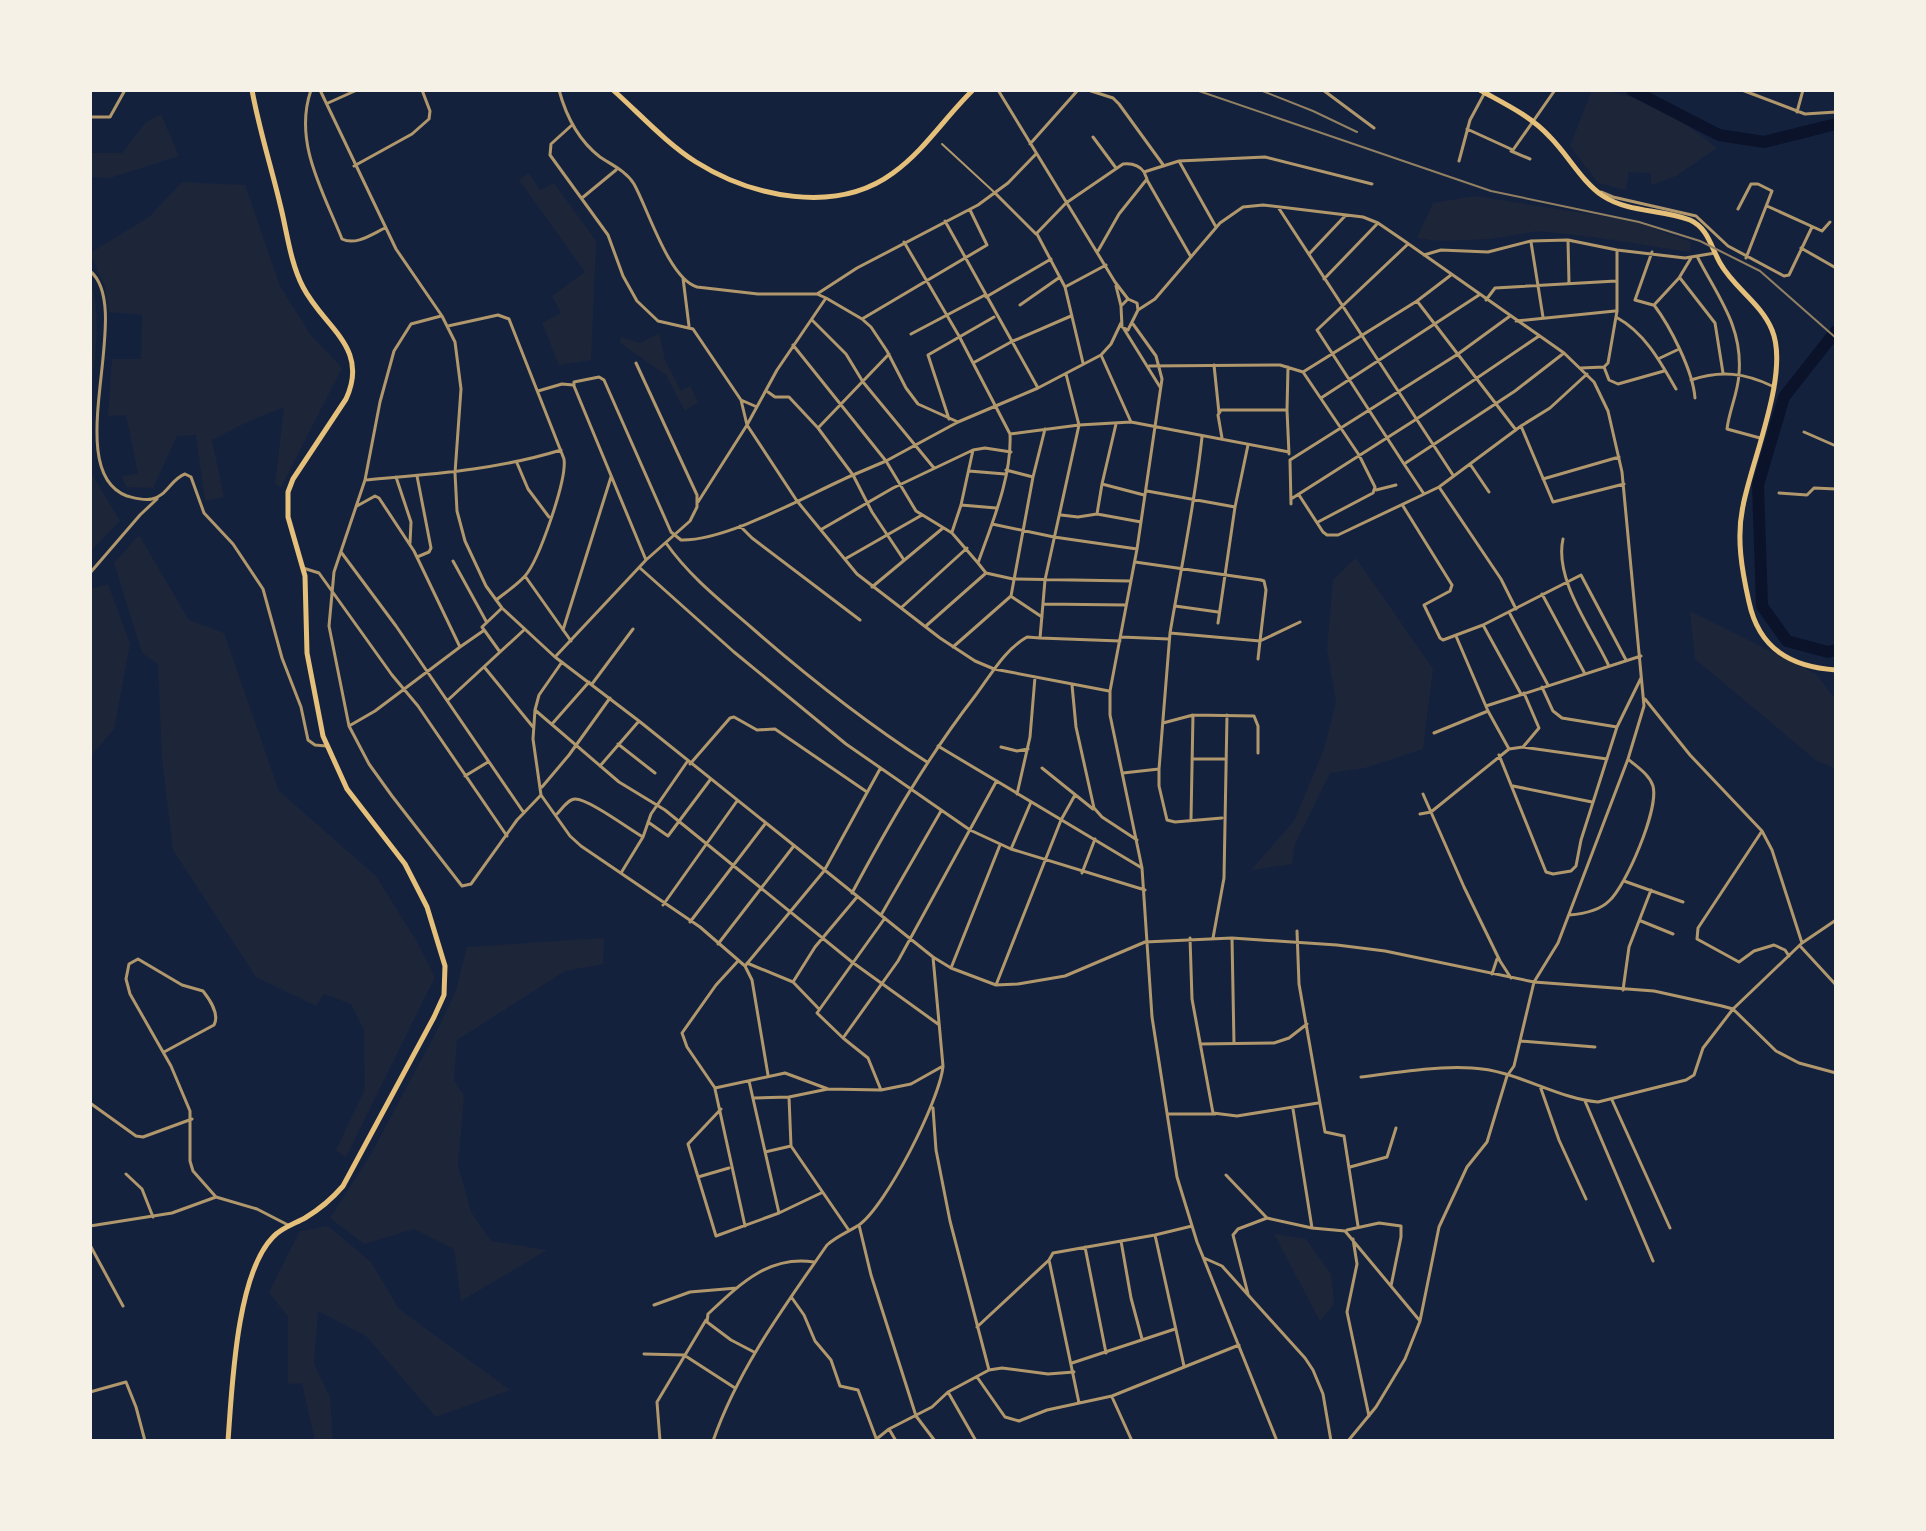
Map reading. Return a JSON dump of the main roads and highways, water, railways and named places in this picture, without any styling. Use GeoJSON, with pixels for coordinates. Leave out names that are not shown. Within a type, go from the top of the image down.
{"type":"FeatureCollection","features":[{"type":"Feature","properties":{"kind":"main road"},"geometry":{"type":"LineString","coordinates":[[228,1441],[238,1335],[249,1285],[263,1249],[277,1233],[322,1208],[343,1186],[430,1025],[445,989],[444,958],[419,888],[398,854],[347,789],[326,746],[307,653],[307,585],[288,517],[288,492],[301,466],[346,399],[354,370],[347,346],[314,304],[296,268],[252,90]]}},
{"type":"Feature","properties":{"kind":"main road"},"geometry":{"type":"LineString","coordinates":[[613,90],[687,155],[718,174],[770,192],[822,197],[856,191],[892,174],[933,137],[973,90]]}},
{"type":"Feature","properties":{"kind":"main road"},"geometry":{"type":"LineString","coordinates":[[1483,91],[1532,120],[1591,186],[1610,200],[1697,224],[1710,239],[1729,275],[1767,319],[1773,332],[1778,360],[1741,523],[1741,564],[1751,612],[1766,641],[1801,666],[1836,670]]}},
{"type":"Feature","properties":{"kind":"waterway"},"geometry":{"type":"LineString","coordinates":[[1632,90],[1719,135],[1764,142],[1836,124]]}},
{"type":"Feature","properties":{"kind":"waterway"},"geometry":{"type":"LineString","coordinates":[[1836,331],[1784,397],[1758,485],[1762,606],[1787,641],[1828,652],[1836,650]]}},
{"type":"Feature","properties":{"kind":"railway"},"geometry":{"type":"LineString","coordinates":[[1196,90],[1491,191],[1639,222],[1700,241],[1760,271],[1836,338]]}},
{"type":"Feature","properties":{"kind":"railway"},"geometry":{"type":"LineString","coordinates":[[1260,90],[1357,132]]}}]}
